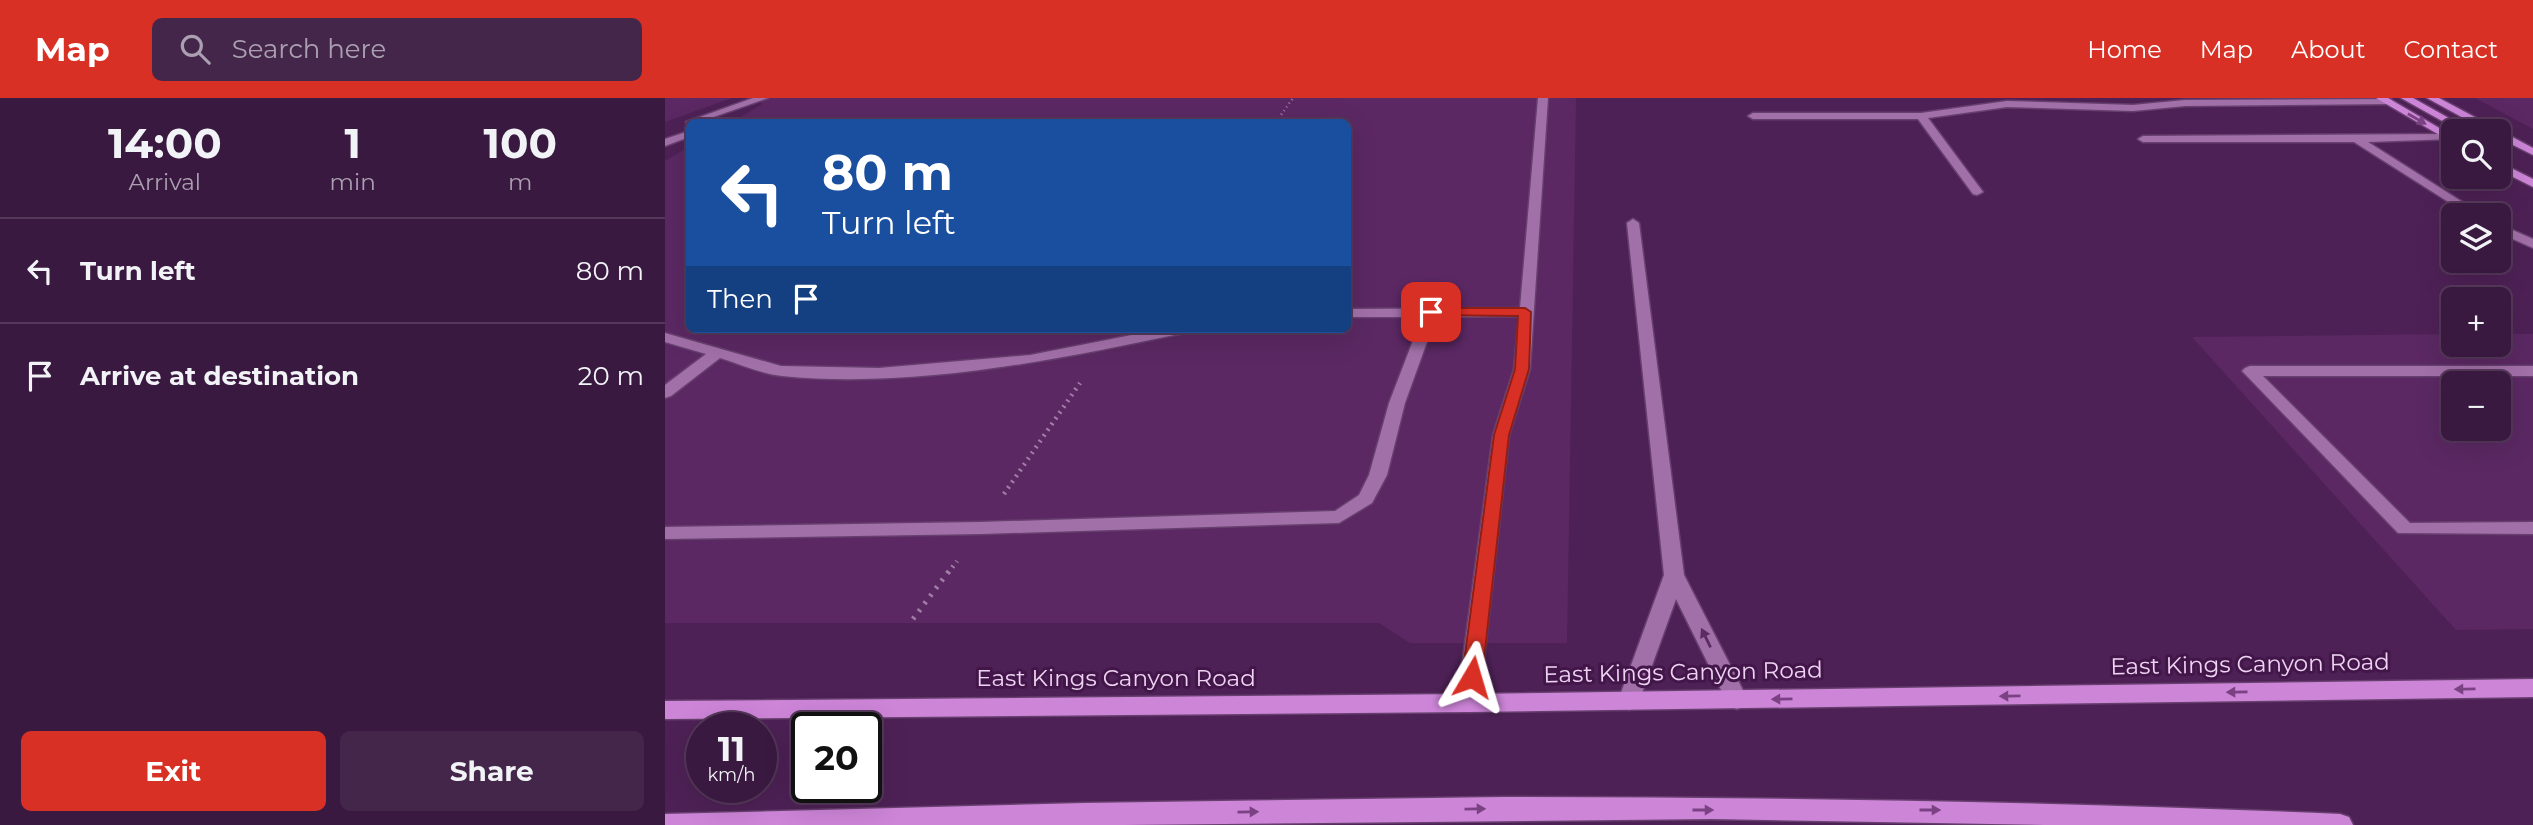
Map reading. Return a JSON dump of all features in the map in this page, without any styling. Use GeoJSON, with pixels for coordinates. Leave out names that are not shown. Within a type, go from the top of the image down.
{"type":"FeatureCollection","features":[{"type":"Feature","properties":{"kind":"main road"},"geometry":{"type":"LineString","coordinates":[[2406,98],[2445,119]]}},
{"type":"Feature","properties":{"kind":"main road"},"geometry":{"type":"LineString","coordinates":[[2432,98],[2472,119]]}},
{"type":"Feature","properties":{"kind":"main road"},"geometry":{"type":"LineString","coordinates":[[2385,100],[2441,133]]}},
{"type":"Feature","properties":{"kind":"main road"},"geometry":{"type":"LineString","coordinates":[[2511,140],[2533,153]]}},
{"type":"Feature","properties":{"kind":"main road"},"geometry":{"type":"LineString","coordinates":[[2511,148],[2533,153]]}},
{"type":"Feature","properties":{"kind":"main road"},"geometry":{"type":"LineString","coordinates":[[2511,172],[2533,184]]}},
{"type":"Feature","properties":{"kind":"main road","name":"East Kings Canyon Road"},"geometry":{"type":"LineString","coordinates":[[665,710],[1737,700],[2533,688]]}},
{"type":"Feature","properties":{"kind":"main road"},"geometry":{"type":"LineString","coordinates":[[665,825],[1495,809],[2340,825]]}},
{"type":"Feature","properties":{"kind":"lane"},"geometry":{"type":"LineString","coordinates":[[702,119],[763,98]]}},
{"type":"Feature","properties":{"kind":"lane"},"geometry":{"type":"LineString","coordinates":[[730,119],[763,106],[771,98]]}},
{"type":"Feature","properties":{"kind":"lane"},"geometry":{"type":"LineString","coordinates":[[1468,703],[1501,435],[1522,369],[1543,98]]}},
{"type":"Feature","properties":{"kind":"lane"},"geometry":{"type":"LineString","coordinates":[[1753,116],[1921,116],[2007,104],[2133,108],[2185,103],[2385,100]]}},
{"type":"Feature","properties":{"kind":"lane"},"geometry":{"type":"LineString","coordinates":[[1921,116],[1977,192]]}},
{"type":"Feature","properties":{"kind":"lane"},"geometry":{"type":"LineString","coordinates":[[665,132],[686,124]]}},
{"type":"Feature","properties":{"kind":"lane"},"geometry":{"type":"LineString","coordinates":[[665,144],[686,135]]}},
{"type":"Feature","properties":{"kind":"lane"},"geometry":{"type":"LineString","coordinates":[[2143,139],[2441,139]]}},
{"type":"Feature","properties":{"kind":"lane"},"geometry":{"type":"LineString","coordinates":[[2356,139],[2458,203]]}},
{"type":"Feature","properties":{"kind":"lane"},"geometry":{"type":"LineString","coordinates":[[1633,223],[1674,575],[1737,700]]}},
{"type":"Feature","properties":{"kind":"lane"},"geometry":{"type":"LineString","coordinates":[[2511,234],[2533,244]]}},
{"type":"Feature","properties":{"kind":"lane"},"geometry":{"type":"LineString","coordinates":[[665,533],[981,528],[1339,517],[1366,499],[1378,475],[1397,403],[1431,312]]}},
{"type":"Feature","properties":{"kind":"lane"},"geometry":{"type":"LineString","coordinates":[[1351,313],[1525,312]]}},
{"type":"Feature","properties":{"kind":"lane"},"geometry":{"type":"LineString","coordinates":[[665,337],[780,371],[879,373],[1030,360],[1164,333]]}},
{"type":"Feature","properties":{"kind":"lane"},"geometry":{"type":"LineString","coordinates":[[665,393],[717,353]]}},
{"type":"Feature","properties":{"kind":"lane"},"geometry":{"type":"LineString","coordinates":[[2533,371],[2250,371],[2405,529],[2533,527]]}},
{"type":"Feature","properties":{"kind":"lane"},"geometry":{"type":"LineString","coordinates":[[1629,701],[1674,575]]}},
{"type":"Feature","properties":{"kind":"path"},"geometry":{"type":"LineString","coordinates":[[1278,119],[1293,98]]}},
{"type":"Feature","properties":{"kind":"path"},"geometry":{"type":"LineString","coordinates":[[913,619],[981,528],[1106,345]]}},
{"type":"Feature","properties":{"kind":"shaded area"},"geometry":{"type":"Polygon","coordinates":[[[665,98],[732,98],[665,122],[665,98]]]}},
{"type":"Feature","properties":{"kind":"shaded area"},"geometry":{"type":"Polygon","coordinates":[[[761,98],[1576,98],[1567,643],[1410,643],[1379,623],[665,623],[665,161],[686,149],[686,333],[1351,333],[1351,119],[737,119],[761,105],[761,98]]]}},
{"type":"Feature","properties":{"kind":"shaded area"},"geometry":{"type":"Polygon","coordinates":[[[2475,98],[2533,98],[2533,129],[2475,98]]]}},
{"type":"Feature","properties":{"kind":"shaded area"},"geometry":{"type":"Polygon","coordinates":[[[2441,334],[2441,357],[2511,357],[2511,334],[2533,334],[2533,629],[2456,630],[2192,337],[2441,334]]]}},
{"type":"Feature","properties":{"kind":"route"},"geometry":{"type":"LineString","coordinates":[[1431,312],[1525,312],[1522,369],[1501,435],[1472,677]]}}]}
